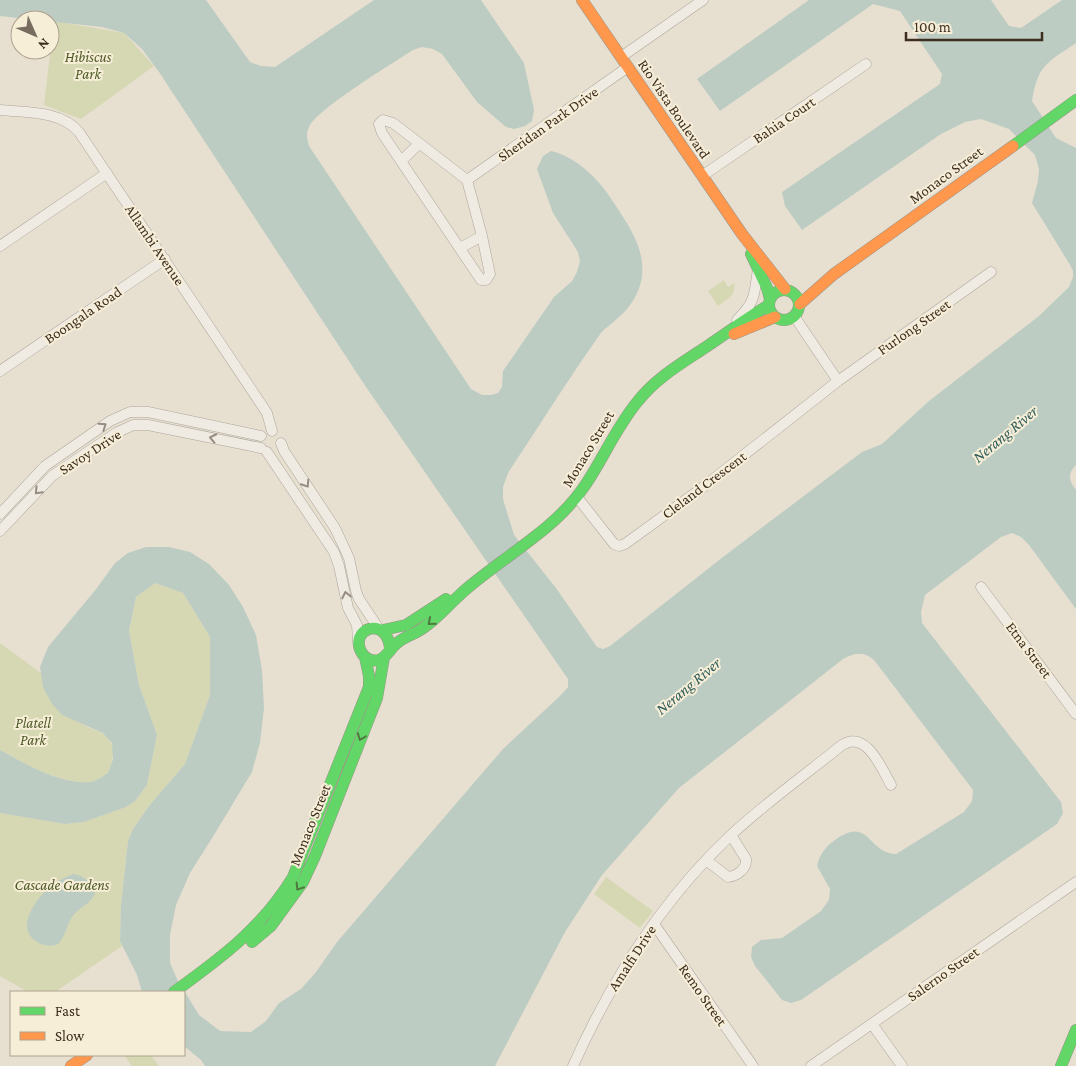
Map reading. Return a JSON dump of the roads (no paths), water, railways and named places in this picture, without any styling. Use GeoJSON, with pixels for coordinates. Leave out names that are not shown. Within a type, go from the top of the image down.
{"type":"FeatureCollection","features":[{"type":"Feature","properties":{"kind":"street","name":"Rio Vista Boulevard"},"geometry":{"type":"LineString","coordinates":[[582,0],[742,234],[793,296]]}},
{"type":"Feature","properties":{"kind":"street"},"geometry":{"type":"LineString","coordinates":[[621,57],[703,0]]}},
{"type":"Feature","properties":{"kind":"street","name":"Bahia Court"},"geometry":{"type":"LineString","coordinates":[[702,176],[866,64]]}},
{"type":"Feature","properties":{"kind":"street","name":"Sheridan Park Drive"},"geometry":{"type":"LineString","coordinates":[[468,180],[628,67]]}},
{"type":"Feature","properties":{"kind":"street","name":"Monaco Street"},"geometry":{"type":"LineString","coordinates":[[793,296],[834,274],[1076,100]]}},
{"type":"Feature","properties":{"kind":"street","name":"Allambi Avenue"},"geometry":{"type":"LineString","coordinates":[[0,110],[53,116],[72,123],[268,413],[272,431]]}},
{"type":"Feature","properties":{"kind":"street"},"geometry":{"type":"LineString","coordinates":[[381,121],[393,123],[468,180],[490,274],[486,280],[481,280],[401,161],[380,129],[381,121]]}},
{"type":"Feature","properties":{"kind":"street"},"geometry":{"type":"LineString","coordinates":[[401,161],[419,144]]}},
{"type":"Feature","properties":{"kind":"street"},"geometry":{"type":"LineString","coordinates":[[0,246],[107,173]]}},
{"type":"Feature","properties":{"kind":"street","name":"Rio Vista Boulevard"},"geometry":{"type":"LineString","coordinates":[[742,234],[768,288],[769,302]]}},
{"type":"Feature","properties":{"kind":"street"},"geometry":{"type":"LineString","coordinates":[[460,248],[482,236]]}},
{"type":"Feature","properties":{"kind":"street","name":"Boongala Road"},"geometry":{"type":"LineString","coordinates":[[0,371],[165,260]]}},
{"type":"Feature","properties":{"kind":"street"},"geometry":{"type":"LineString","coordinates":[[734,326],[735,322],[752,303],[756,291],[758,269]]}},
{"type":"Feature","properties":{"kind":"street","name":"Furlong Street"},"geometry":{"type":"LineString","coordinates":[[838,381],[991,272]]}},
{"type":"Feature","properties":{"kind":"street"},"geometry":{"type":"LineString","coordinates":[[779,290],[793,296],[798,311],[794,316],[785,320],[775,317],[772,314],[769,302],[779,290]]}},
{"type":"Feature","properties":{"kind":"street","name":"Monaco Street"},"geometry":{"type":"LineString","coordinates":[[365,712],[377,698],[387,653],[398,642],[431,622],[466,588],[557,518],[577,497],[595,471],[630,410],[662,376],[769,302]]}},
{"type":"Feature","properties":{"kind":"street"},"geometry":{"type":"LineString","coordinates":[[794,316],[838,381]]}},
{"type":"Feature","properties":{"kind":"street","name":"Monaco Street"},"geometry":{"type":"LineString","coordinates":[[710,344],[775,317]]}},
{"type":"Feature","properties":{"kind":"street","name":"Cleland Crescent"},"geometry":{"type":"LineString","coordinates":[[577,497],[614,544],[619,546],[625,544],[702,488],[838,381]]}},
{"type":"Feature","properties":{"kind":"street","name":"Savoy Drive"},"geometry":{"type":"LineString","coordinates":[[0,514],[45,466],[110,421],[130,412],[148,412],[262,436]]}},
{"type":"Feature","properties":{"kind":"street","name":"Savoy Drive"},"geometry":{"type":"LineString","coordinates":[[0,531],[52,476],[116,433],[134,425],[148,425],[264,450]]}},
{"type":"Feature","properties":{"kind":"street"},"geometry":{"type":"LineString","coordinates":[[272,431],[278,434],[284,452],[335,528],[349,558],[359,599],[368,614],[388,635],[390,642],[387,653],[378,660],[371,660],[361,653],[357,625],[348,608],[334,552],[264,450],[260,442],[262,436],[266,432],[272,431]]}},
{"type":"Feature","properties":{"kind":"street"},"geometry":{"type":"LineString","coordinates":[[235,443],[238,432]]}},
{"type":"Feature","properties":{"kind":"street"},"geometry":{"type":"LineString","coordinates":[[264,450],[275,452],[281,443]]}},
{"type":"Feature","properties":{"kind":"street"},"geometry":{"type":"LineString","coordinates":[[557,518],[569,512],[588,512]]}},
{"type":"Feature","properties":{"kind":"street","name":"Etna Street"},"geometry":{"type":"LineString","coordinates":[[981,586],[1076,714]]}},
{"type":"Feature","properties":{"kind":"street","name":"Monaco Street"},"geometry":{"type":"LineString","coordinates":[[381,629],[406,625],[456,592],[466,588]]}},
{"type":"Feature","properties":{"kind":"street"},"geometry":{"type":"LineString","coordinates":[[359,642],[360,636],[368,629],[381,629]]}},
{"type":"Feature","properties":{"kind":"street","name":"Monaco Street"},"geometry":{"type":"LineString","coordinates":[[175,991],[209,967],[248,945],[271,926],[302,882],[315,856],[365,712],[369,676],[365,657]]}},
{"type":"Feature","properties":{"kind":"street","name":"Amalfi Drive"},"geometry":{"type":"LineString","coordinates":[[573,1066],[614,985],[654,924],[682,886],[730,835],[848,742],[855,741],[866,746],[891,784]]}},
{"type":"Feature","properties":{"kind":"street"},"geometry":{"type":"LineString","coordinates":[[706,860],[728,877],[736,875],[743,869],[746,859],[730,835]]}},
{"type":"Feature","properties":{"kind":"street","name":"Salerno Street"},"geometry":{"type":"LineString","coordinates":[[811,1066],[1076,882]]}},
{"type":"Feature","properties":{"kind":"street","name":"Remo Street"},"geometry":{"type":"LineString","coordinates":[[654,924],[753,1066]]}},
{"type":"Feature","properties":{"kind":"street"},"geometry":{"type":"LineString","coordinates":[[872,1024],[902,1066]]}},
{"type":"Feature","properties":{"kind":"street"},"geometry":{"type":"LineString","coordinates":[[1061,1066],[1076,1030]]}},
{"type":"Feature","properties":{"kind":"street"},"geometry":{"type":"LineString","coordinates":[[71,1066],[86,1056]]}},
{"type":"Feature","properties":{"kind":"water","name":"Nerang River"},"geometry":{"type":"Polygon","coordinates":[[[0,0],[206,0],[250,62],[261,66],[275,67],[374,0],[481,0],[524,63],[534,110],[532,121],[525,126],[514,129],[506,127],[477,102],[442,54],[433,49],[422,47],[413,50],[373,75],[326,109],[309,127],[308,141],[309,146],[471,389],[482,395],[498,393],[502,387],[503,371],[554,297],[572,281],[580,261],[578,252],[553,213],[537,169],[543,156],[551,151],[570,158],[579,164],[602,186],[630,228],[641,255],[642,276],[637,293],[627,309],[603,331],[589,350],[508,473],[503,487],[503,499],[514,535],[556,588],[597,647],[603,649],[610,646],[723,557],[862,452],[882,444],[929,401],[1039,316],[1069,287],[1073,277],[1070,265],[1032,203],[1039,169],[1035,155],[1009,129],[981,119],[965,122],[941,134],[802,230],[785,206],[782,192],[940,84],[942,74],[900,11],[873,4],[720,111],[697,79],[809,0],[991,0],[1009,26],[1021,28],[1062,0],[1076,0],[1076,43],[1045,66],[1037,79],[1032,101],[1056,138],[1076,148],[1076,465],[1071,471],[1070,478],[1076,490],[1076,609],[1029,545],[1021,537],[1012,533],[1001,537],[925,595],[921,612],[922,623],[1061,802],[1063,813],[1057,824],[801,1000],[791,1003],[782,1000],[755,966],[751,957],[752,947],[761,940],[782,938],[821,911],[829,900],[830,889],[817,866],[821,854],[826,848],[846,833],[855,831],[868,837],[886,852],[896,854],[964,812],[972,801],[973,790],[874,660],[863,654],[851,655],[843,659],[679,788],[602,875],[565,932],[495,1066],[205,1066],[201,1060],[185,1047],[185,992],[199,1015],[220,1031],[251,1032],[266,1021],[279,1003],[301,989],[316,972],[337,942],[503,749],[561,695],[568,687],[568,679],[366,387],[142,49],[124,33],[102,27],[60,22],[60,10],[10,10],[10,17],[0,16],[0,0]]]}},
{"type":"Feature","properties":{"kind":"water"},"geometry":{"type":"Polygon","coordinates":[[[146,547],[169,547],[190,552],[209,564],[229,585],[243,607],[256,635],[262,670],[264,708],[260,743],[252,772],[190,873],[176,905],[170,935],[170,963],[184,991],[142,991],[137,975],[120,941],[121,905],[128,841],[133,829],[149,806],[185,764],[210,695],[210,637],[183,593],[155,583],[136,597],[129,631],[139,685],[157,735],[147,785],[135,801],[126,807],[84,822],[65,824],[0,813],[0,750],[55,777],[67,780],[91,782],[98,780],[108,773],[113,759],[112,743],[103,733],[62,715],[52,704],[43,687],[40,667],[48,647],[97,588],[115,563],[128,553],[146,547]]]}},
{"type":"Feature","properties":{"kind":"water"},"geometry":{"type":"Polygon","coordinates":[[[73,874],[83,877],[90,883],[95,893],[90,901],[72,917],[63,938],[58,944],[49,946],[39,943],[31,937],[27,929],[30,912],[49,888],[73,874]]]}},
{"type":"Feature","properties":{"kind":"park label","name":"Hibiscus Park"},"geometry":{"type":"Point","coordinates":[88,66]}},
{"type":"Feature","properties":{"kind":"park label","name":"Platell Park"},"geometry":{"type":"Point","coordinates":[33,732]}},
{"type":"Feature","properties":{"kind":"park label","name":"Cascade Gardens"},"geometry":{"type":"Point","coordinates":[62,885]}}]}
